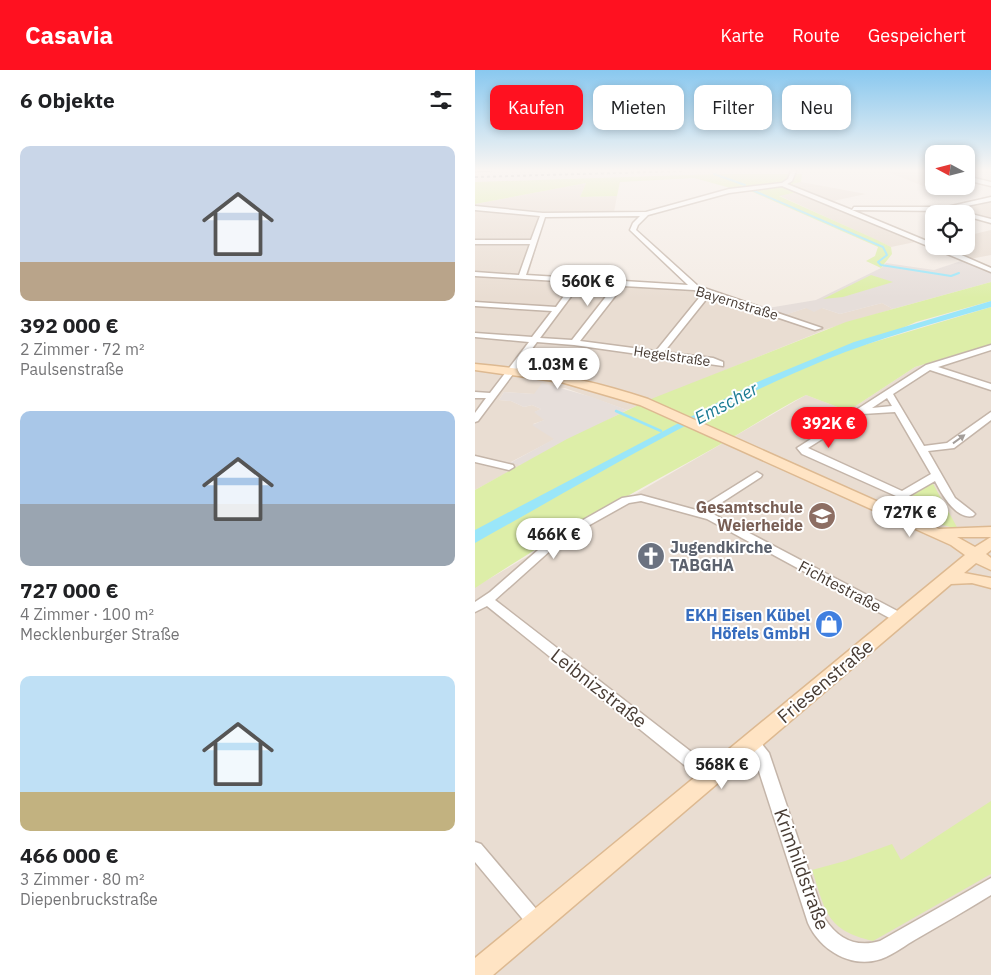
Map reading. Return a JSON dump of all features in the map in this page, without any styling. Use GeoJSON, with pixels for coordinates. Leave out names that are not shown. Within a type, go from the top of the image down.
{"type":"FeatureCollection","features":[{"type":"Feature","properties":{"kind":"street"},"geometry":{"type":"LineString","coordinates":[[526,213],[543,215],[647,214]]}},
{"type":"Feature","properties":{"kind":"street"},"geometry":{"type":"LineString","coordinates":[[856,213],[925,242]]}},
{"type":"Feature","properties":{"kind":"street"},"geometry":{"type":"LineString","coordinates":[[647,214],[635,224],[633,230],[695,288]]}},
{"type":"Feature","properties":{"kind":"street"},"geometry":{"type":"LineString","coordinates":[[522,277],[543,215]]}},
{"type":"Feature","properties":{"kind":"street"},"geometry":{"type":"LineString","coordinates":[[975,217],[991,221]]}},
{"type":"Feature","properties":{"kind":"street"},"geometry":{"type":"LineString","coordinates":[[475,242],[535,242]]}},
{"type":"Feature","properties":{"kind":"street"},"geometry":{"type":"LineString","coordinates":[[956,255],[991,270]]}},
{"type":"Feature","properties":{"kind":"street","name":"Bayernstraße"},"geometry":{"type":"LineString","coordinates":[[475,274],[695,288],[818,328]]}},
{"type":"Feature","properties":{"kind":"street"},"geometry":{"type":"LineString","coordinates":[[475,419],[512,371],[513,366],[579,281]]}},
{"type":"Feature","properties":{"kind":"street"},"geometry":{"type":"LineString","coordinates":[[574,343],[620,284]]}},
{"type":"Feature","properties":{"kind":"street"},"geometry":{"type":"LineString","coordinates":[[658,354],[705,296],[710,293]]}},
{"type":"Feature","properties":{"kind":"street"},"geometry":{"type":"LineString","coordinates":[[475,304],[557,309]]}},
{"type":"Feature","properties":{"kind":"street","name":"Hegelstraße"},"geometry":{"type":"LineString","coordinates":[[475,335],[574,343],[713,361],[720,364]]}},
{"type":"Feature","properties":{"kind":"street"},"geometry":{"type":"LineString","coordinates":[[903,495],[801,449],[929,367],[991,347]]}},
{"type":"Feature","properties":{"kind":"street"},"geometry":{"type":"LineString","coordinates":[[475,367],[578,381],[617,392],[664,411],[933,531],[976,553],[991,566]]}},
{"type":"Feature","properties":{"kind":"street"},"geometry":{"type":"LineString","coordinates":[[929,367],[991,388]]}},
{"type":"Feature","properties":{"kind":"street"},"geometry":{"type":"LineString","coordinates":[[888,392],[951,500],[969,514]]}},
{"type":"Feature","properties":{"kind":"street"},"geometry":{"type":"LineString","coordinates":[[475,395],[492,396]]}},
{"type":"Feature","properties":{"kind":"street"},"geometry":{"type":"LineString","coordinates":[[859,411],[897,409]]}},
{"type":"Feature","properties":{"kind":"street"},"geometry":{"type":"LineString","coordinates":[[921,449],[949,446],[991,415]]}},
{"type":"Feature","properties":{"kind":"street"},"geometry":{"type":"LineString","coordinates":[[475,459],[509,467]]}},
{"type":"Feature","properties":{"kind":"street"},"geometry":{"type":"LineString","coordinates":[[885,510],[903,495],[937,475]]}},
{"type":"Feature","properties":{"kind":"street"},"geometry":{"type":"LineString","coordinates":[[700,512],[757,476]]}},
{"type":"Feature","properties":{"kind":"street","name":"Fichtestraße"},"geometry":{"type":"LineString","coordinates":[[487,600],[557,539],[626,500],[641,498],[700,512],[900,618]]}},
{"type":"Feature","properties":{"kind":"street"},"geometry":{"type":"LineString","coordinates":[[933,531],[967,534],[991,532]]}},
{"type":"Feature","properties":{"kind":"street","name":"Friesenstraße"},"geometry":{"type":"LineString","coordinates":[[475,974],[991,542]]}},
{"type":"Feature","properties":{"kind":"street"},"geometry":{"type":"LineString","coordinates":[[946,579],[972,578],[991,584]]}},
{"type":"Feature","properties":{"kind":"street"},"geometry":{"type":"LineString","coordinates":[[475,608],[487,600]]}},
{"type":"Feature","properties":{"kind":"street","name":"Leibnizstraße"},"geometry":{"type":"LineString","coordinates":[[487,600],[710,776]]}},
{"type":"Feature","properties":{"kind":"street","name":"Krimhildstraße"},"geometry":{"type":"LineString","coordinates":[[752,742],[761,753],[817,923],[828,939],[851,951],[870,953],[878,951],[991,886]]}},
{"type":"Feature","properties":{"kind":"street"},"geometry":{"type":"LineString","coordinates":[[475,849],[537,923]]}},
{"type":"Feature","properties":{"kind":"shaded area"},"geometry":{"type":"Polygon","coordinates":[[[475,213],[597,213],[545,217],[528,276],[706,288],[784,315],[806,308],[822,308],[840,314],[882,303],[893,309],[827,329],[627,410],[565,388],[534,394],[504,392],[499,400],[511,401],[524,407],[532,405],[541,409],[535,412],[545,420],[533,424],[555,439],[511,462],[521,465],[475,490],[475,213]]]}},
{"type":"Feature","properties":{"kind":"shaded area"},"geometry":{"type":"Polygon","coordinates":[[[818,213],[854,213],[920,241],[891,247],[818,213]]]}},
{"type":"Feature","properties":{"kind":"shaded area"},"geometry":{"type":"Polygon","coordinates":[[[975,213],[991,213],[991,220],[975,215],[975,213]]]}},
{"type":"Feature","properties":{"kind":"shaded area"},"geometry":{"type":"Polygon","coordinates":[[[991,230],[991,255],[970,259],[960,255],[975,255],[975,234],[991,230]]]}},
{"type":"Feature","properties":{"kind":"shaded area"},"geometry":{"type":"Polygon","coordinates":[[[964,260],[991,272],[991,282],[893,309],[882,303],[840,314],[822,308],[814,312],[806,308],[785,315],[768,308],[816,300],[881,268],[886,263],[934,270],[964,260]]]}},
{"type":"Feature","properties":{"kind":"shaded area"},"geometry":{"type":"Polygon","coordinates":[[[991,344],[991,975],[475,975],[475,587],[806,395],[848,411],[915,367],[991,344]]]}},
{"type":"Feature","properties":{"kind":"shaded area"},"geometry":{"type":"Polygon","coordinates":[[[542,383],[592,397],[627,410],[521,465],[510,463],[554,439],[532,425],[544,420],[534,412],[541,409],[532,405],[524,407],[511,401],[499,400],[504,392],[534,394],[542,383]]]}},
{"type":"Feature","properties":{"kind":"green space"},"geometry":{"type":"Polygon","coordinates":[[[801,213],[817,213],[891,247],[892,254],[881,268],[866,261],[875,256],[878,247],[801,213]]]}},
{"type":"Feature","properties":{"kind":"green space"},"geometry":{"type":"Polygon","coordinates":[[[871,275],[893,282],[843,297],[823,299],[871,275]]]}},
{"type":"Feature","properties":{"kind":"green space"},"geometry":{"type":"Polygon","coordinates":[[[991,282],[991,301],[916,322],[864,345],[991,307],[991,344],[915,367],[848,411],[806,395],[563,533],[475,588],[475,490],[567,439],[651,399],[846,322],[991,282]]]}},
{"type":"Feature","properties":{"kind":"green space"},"geometry":{"type":"Polygon","coordinates":[[[932,482],[958,529],[932,522],[895,508],[932,482]]]}},
{"type":"Feature","properties":{"kind":"green space"},"geometry":{"type":"Polygon","coordinates":[[[991,801],[991,874],[873,941],[857,937],[846,931],[830,917],[812,870],[845,861],[892,844],[901,860],[991,801]]]}},
{"type":"Feature","properties":{"kind":"water","name":"Emscher"},"geometry":{"type":"Polygon","coordinates":[[[991,301],[991,307],[907,331],[825,360],[735,401],[647,446],[475,543],[475,530],[755,383],[854,342],[991,301]]]}},
{"type":"Feature","properties":{"kind":"waterway"},"geometry":{"type":"LineString","coordinates":[[806,213],[883,247],[887,255],[878,262],[881,265],[951,276],[959,273]]}},
{"type":"Feature","properties":{"kind":"waterway"},"geometry":{"type":"LineString","coordinates":[[616,411],[661,431]]}},
{"type":"Feature","properties":{"kind":"place","name":"Gesamtschule Weierheide"},"geometry":{"type":"Point","coordinates":[822,516]}},
{"type":"Feature","properties":{"kind":"place","name":"Jugendkirche TABGHA"},"geometry":{"type":"Point","coordinates":[651,556]}},
{"type":"Feature","properties":{"kind":"place","name":"EKH Eisen Kübel Höfels GmbH"},"geometry":{"type":"Point","coordinates":[829,624]}}]}
